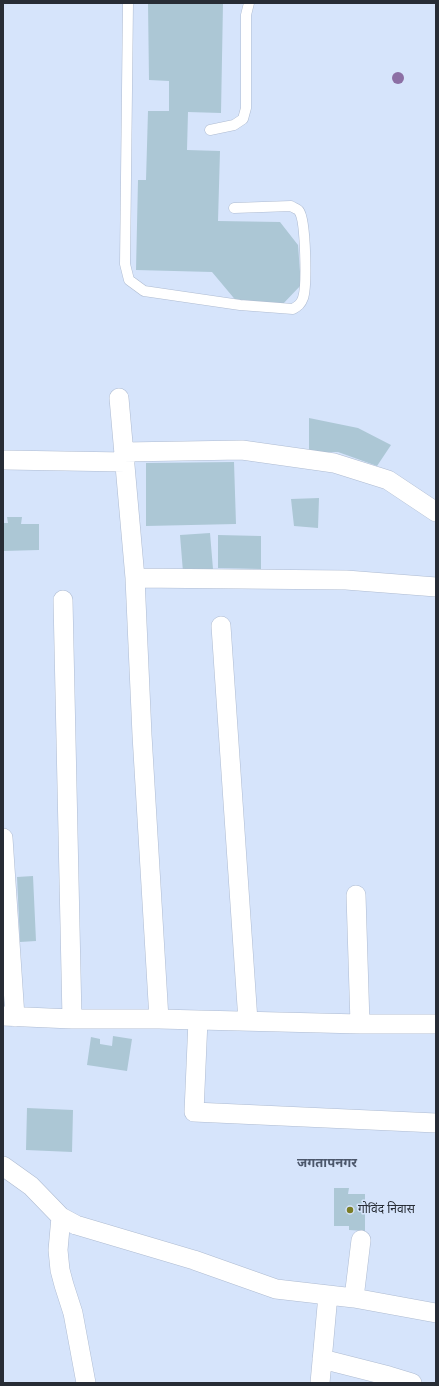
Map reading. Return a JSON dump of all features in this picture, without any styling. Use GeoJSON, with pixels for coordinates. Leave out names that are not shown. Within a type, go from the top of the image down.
{"type":"FeatureCollection","features":[{"type":"Feature","properties":{"kind":"street"},"geometry":{"type":"LineString","coordinates":[[119,398],[135,578],[159,1019]]}},
{"type":"Feature","properties":{"kind":"street"},"geometry":{"type":"LineString","coordinates":[[5,460],[124,457],[242,450],[334,463],[388,480],[436,512]]}},
{"type":"Feature","properties":{"kind":"street"},"geometry":{"type":"LineString","coordinates":[[135,578],[346,580],[436,587]]}},
{"type":"Feature","properties":{"kind":"street"},"geometry":{"type":"LineString","coordinates":[[62,600],[72,1019]]}},
{"type":"Feature","properties":{"kind":"street"},"geometry":{"type":"LineString","coordinates":[[221,626],[248,1021]]}},
{"type":"Feature","properties":{"kind":"street"},"geometry":{"type":"LineString","coordinates":[[3,838],[9,1016],[72,1019],[436,1024]]}},
{"type":"Feature","properties":{"kind":"street"},"geometry":{"type":"LineString","coordinates":[[356,895],[360,1024]]}},
{"type":"Feature","properties":{"kind":"street"},"geometry":{"type":"LineString","coordinates":[[198,1020],[194,1112],[436,1124]]}},
{"type":"Feature","properties":{"kind":"street"},"geometry":{"type":"LineString","coordinates":[[3,1166],[31,1186],[61,1217],[76,1225],[194,1260],[276,1289],[354,1298],[436,1313]]}},
{"type":"Feature","properties":{"kind":"street"},"geometry":{"type":"LineString","coordinates":[[61,1217],[58,1250],[60,1270],[73,1312],[86,1383]]}},
{"type":"Feature","properties":{"kind":"street"},"geometry":{"type":"LineString","coordinates":[[354,1298],[361,1240]]}},
{"type":"Feature","properties":{"kind":"street"},"geometry":{"type":"LineString","coordinates":[[320,1383],[328,1295]]}},
{"type":"Feature","properties":{"kind":"street"},"geometry":{"type":"LineString","coordinates":[[322,1359],[388,1379],[412,1383]]}},
{"type":"Feature","properties":{"kind":"lane"},"geometry":{"type":"LineString","coordinates":[[128,3],[125,264],[129,280],[144,291],[240,305],[293,309],[300,306],[304,297],[306,277],[302,218],[299,211],[291,206],[234,208]]}},
{"type":"Feature","properties":{"kind":"lane"},"geometry":{"type":"LineString","coordinates":[[210,130],[234,125],[243,119],[246,108],[246,15],[249,3]]}},
{"type":"Feature","properties":{"kind":"building"},"geometry":{"type":"Polygon","coordinates":[[[148,3],[223,3],[221,113],[188,112],[187,150],[220,151],[218,221],[280,222],[298,245],[301,285],[281,306],[238,303],[212,272],[136,270],[138,180],[146,180],[148,111],[169,111],[169,81],[149,80],[148,3]]]}},
{"type":"Feature","properties":{"kind":"building"},"geometry":{"type":"Polygon","coordinates":[[[309,418],[358,428],[391,445],[377,466],[338,452],[309,452],[309,418]]]}},
{"type":"Feature","properties":{"kind":"building"},"geometry":{"type":"Polygon","coordinates":[[[234,462],[236,524],[146,526],[146,463],[234,462]]]}},
{"type":"Feature","properties":{"kind":"building"},"geometry":{"type":"Polygon","coordinates":[[[319,498],[318,528],[294,526],[291,499],[319,498]]]}},
{"type":"Feature","properties":{"kind":"building"},"geometry":{"type":"Polygon","coordinates":[[[7,517],[22,517],[21,524],[39,524],[39,550],[3,551],[3,523],[8,523],[7,517]]]}},
{"type":"Feature","properties":{"kind":"building"},"geometry":{"type":"Polygon","coordinates":[[[210,533],[213,569],[183,572],[180,535],[210,533]]]}},
{"type":"Feature","properties":{"kind":"building"},"geometry":{"type":"Polygon","coordinates":[[[218,535],[261,536],[261,569],[218,568],[218,535]]]}},
{"type":"Feature","properties":{"kind":"building"},"geometry":{"type":"Polygon","coordinates":[[[33,876],[36,941],[20,942],[17,877],[33,876]]]}},
{"type":"Feature","properties":{"kind":"building"},"geometry":{"type":"Polygon","coordinates":[[[113,1036],[132,1039],[127,1071],[87,1065],[91,1037],[100,1039],[100,1044],[112,1046],[113,1036]]]}},
{"type":"Feature","properties":{"kind":"building"},"geometry":{"type":"Polygon","coordinates":[[[27,1108],[73,1110],[72,1152],[26,1150],[27,1108]]]}},
{"type":"Feature","properties":{"kind":"building","name":"गोविंद निवास"},"geometry":{"type":"Polygon","coordinates":[[[334,1188],[349,1188],[348,1194],[365,1194],[365,1231],[349,1230],[349,1226],[334,1226],[334,1188]]]}},
{"type":"Feature","properties":{"kind":"place","name":"गोविंद निवास"},"geometry":{"type":"Point","coordinates":[350,1210]}},
{"type":"Feature","properties":{"kind":"district","name":"जगतापनगर"},"geometry":{"type":"Point","coordinates":[327,1163]}}]}
